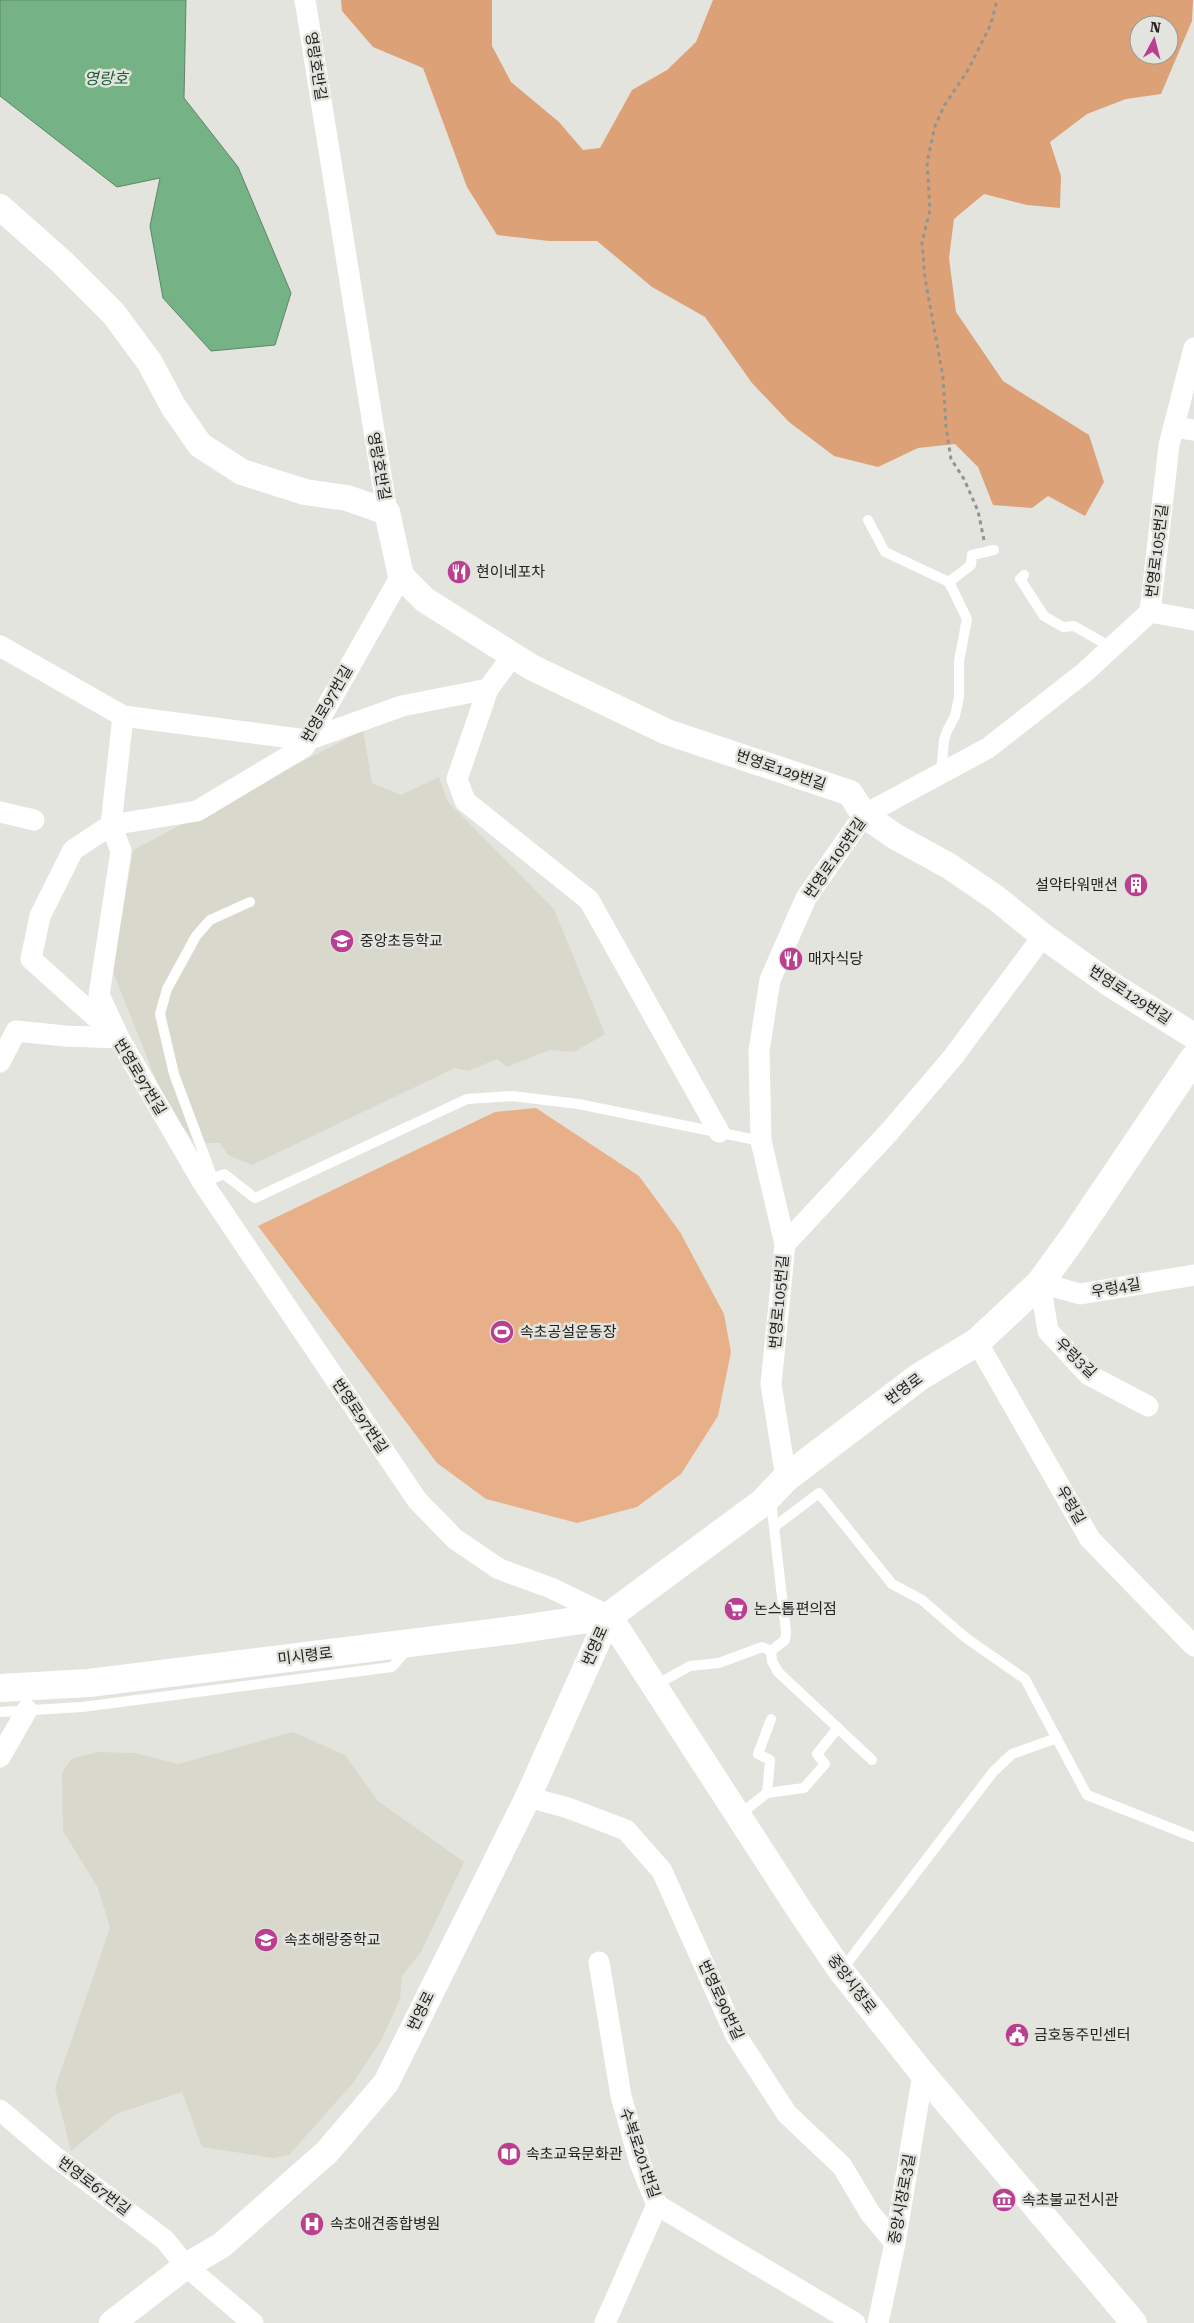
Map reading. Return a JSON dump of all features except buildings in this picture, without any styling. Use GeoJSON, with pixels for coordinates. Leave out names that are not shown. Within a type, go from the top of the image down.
{"type":"FeatureCollection","features":[{"type":"Feature","properties":{"kind":"main road","name":"번영로"},"geometry":{"type":"LineString","coordinates":[[608,1616],[762,1503],[778,1486],[919,1377],[976,1342],[1040,1283],[1072,1239],[1194,1058]]}},
{"type":"Feature","properties":{"kind":"main road","name":"미시령로"},"geometry":{"type":"LineString","coordinates":[[0,1688],[89,1682],[608,1616]]}},
{"type":"Feature","properties":{"kind":"street","name":"영랑호반길"},"geometry":{"type":"LineString","coordinates":[[0,206],[62,262],[114,314],[150,363],[173,406],[200,445],[242,472],[306,492],[348,498],[387,512],[305,0]]}},
{"type":"Feature","properties":{"kind":"street","name":"번영로105번길"},"geometry":{"type":"LineString","coordinates":[[778,1486],[771,1384],[784,1244],[761,1141],[759,1051],[770,980],[806,898],[864,815],[988,748],[1085,672],[1150,612],[1169,445],[1184,429],[1194,348]]}},
{"type":"Feature","properties":{"kind":"street"},"geometry":{"type":"LineString","coordinates":[[387,512],[402,576]]}},
{"type":"Feature","properties":{"kind":"street","name":"번영로129번길"},"geometry":{"type":"LineString","coordinates":[[402,576],[425,600],[531,668],[667,732],[850,794],[864,815],[896,837],[957,871],[1110,984],[1194,1036]]}},
{"type":"Feature","properties":{"kind":"street","name":"번영로97번길"},"geometry":{"type":"LineString","coordinates":[[402,576],[304,747],[197,811],[111,825],[73,850],[40,916],[31,959],[119,1038],[208,1181],[417,1500],[455,1539],[498,1569],[551,1588],[608,1616]]}},
{"type":"Feature","properties":{"kind":"street"},"geometry":{"type":"LineString","coordinates":[[1150,612],[1194,620]]}},
{"type":"Feature","properties":{"kind":"street"},"geometry":{"type":"LineString","coordinates":[[0,646],[123,716],[308,740],[402,706],[488,689]]}},
{"type":"Feature","properties":{"kind":"street"},"geometry":{"type":"LineString","coordinates":[[513,655],[488,689],[457,779],[465,801],[589,900],[720,1132]]}},
{"type":"Feature","properties":{"kind":"street"},"geometry":{"type":"LineString","coordinates":[[0,1062],[16,1031],[65,1036],[119,1038],[99,995],[121,851],[111,825],[123,716]]}},
{"type":"Feature","properties":{"kind":"street"},"geometry":{"type":"LineString","coordinates":[[0,812],[34,820]]}},
{"type":"Feature","properties":{"kind":"street"},"geometry":{"type":"LineString","coordinates":[[784,1244],[890,1131],[953,1057],[1043,936]]}},
{"type":"Feature","properties":{"kind":"street","name":"우렁4길"},"geometry":{"type":"LineString","coordinates":[[1040,1283],[1080,1294],[1194,1275]]}},
{"type":"Feature","properties":{"kind":"street","name":"우렁3길"},"geometry":{"type":"LineString","coordinates":[[1040,1283],[1048,1331],[1089,1375],[1148,1406]]}},
{"type":"Feature","properties":{"kind":"street","name":"우렁길"},"geometry":{"type":"LineString","coordinates":[[976,1342],[1090,1539],[1194,1646]]}},
{"type":"Feature","properties":{"kind":"street","name":"중앙시장로"},"geometry":{"type":"LineString","coordinates":[[608,1616],[841,1971],[923,2074],[1134,2323]]}},
{"type":"Feature","properties":{"kind":"street","name":"번영로"},"geometry":{"type":"LineString","coordinates":[[112,2323],[186,2266],[222,2245],[327,2152],[386,2083],[528,1797],[608,1616]]}},
{"type":"Feature","properties":{"kind":"street"},"geometry":{"type":"LineString","coordinates":[[0,1757],[27,1710]]}},
{"type":"Feature","properties":{"kind":"street","name":"번영로90번길"},"geometry":{"type":"LineString","coordinates":[[528,1797],[568,1808],[626,1830],[662,1871],[735,2034],[787,2114],[842,2166],[870,2213],[895,2243]]}},
{"type":"Feature","properties":{"kind":"street","name":"수복로201번길"},"geometry":{"type":"LineString","coordinates":[[598,1962],[621,2096],[640,2162],[657,2205],[855,2323]]}},
{"type":"Feature","properties":{"kind":"street","name":"중앙시장로3길"},"geometry":{"type":"LineString","coordinates":[[878,2323],[895,2243],[923,2074]]}},
{"type":"Feature","properties":{"kind":"street","name":"번영로67번길"},"geometry":{"type":"LineString","coordinates":[[0,2110],[54,2156],[165,2240],[186,2266],[252,2323]]}},
{"type":"Feature","properties":{"kind":"street"},"geometry":{"type":"LineString","coordinates":[[604,2323],[657,2205]]}},
{"type":"Feature","properties":{"kind":"lane"},"geometry":{"type":"LineString","coordinates":[[868,520],[886,552],[949,582],[967,619],[959,661],[959,697],[956,716],[944,740],[941,774]]}},
{"type":"Feature","properties":{"kind":"lane"},"geometry":{"type":"LineString","coordinates":[[949,582],[971,565],[972,555],[990,550]]}},
{"type":"Feature","properties":{"kind":"lane"},"geometry":{"type":"LineString","coordinates":[[1024,575],[1020,579],[1044,616],[1063,627],[1074,626],[1108,646],[1085,672]]}},
{"type":"Feature","properties":{"kind":"lane"},"geometry":{"type":"LineString","coordinates":[[250,902],[210,920],[196,936],[167,989],[160,1014],[174,1074],[208,1181],[224,1174],[255,1198],[467,1099],[512,1096],[578,1104],[761,1141]]}},
{"type":"Feature","properties":{"kind":"lane"},"geometry":{"type":"LineString","coordinates":[[771,1652],[785,1640],[786,1632],[774,1528],[778,1486]]}},
{"type":"Feature","properties":{"kind":"lane"},"geometry":{"type":"LineString","coordinates":[[774,1528],[819,1493],[892,1584],[922,1600],[966,1638],[1025,1679],[1087,1795],[1194,1836]]}},
{"type":"Feature","properties":{"kind":"lane"},"geometry":{"type":"LineString","coordinates":[[0,1712],[82,1707],[392,1667],[415,1642]]}},
{"type":"Feature","properties":{"kind":"lane"},"geometry":{"type":"LineString","coordinates":[[654,1686],[690,1666],[719,1663],[762,1647],[771,1652]]}},
{"type":"Feature","properties":{"kind":"lane"},"geometry":{"type":"LineString","coordinates":[[771,1652],[772,1661],[778,1672],[872,1760]]}},
{"type":"Feature","properties":{"kind":"lane"},"geometry":{"type":"LineString","coordinates":[[766,1794],[770,1760],[758,1754],[771,1719]]}},
{"type":"Feature","properties":{"kind":"lane"},"geometry":{"type":"LineString","coordinates":[[738,1816],[766,1794],[804,1788],[825,1764],[817,1754],[838,1728]]}},
{"type":"Feature","properties":{"kind":"lane"},"geometry":{"type":"LineString","coordinates":[[841,1971],[993,1772],[1012,1754],[1057,1738]]}},
{"type":"Feature","properties":{"kind":"path"},"geometry":{"type":"LineString","coordinates":[[990,550],[978,511],[964,478],[950,459],[943,377],[925,278],[922,242],[930,210],[927,162],[935,126],[944,106],[968,70],[991,24],[997,0]]}},
{"type":"Feature","properties":{"kind":"shaded area"},"geometry":{"type":"Polygon","coordinates":[[[341,0],[492,0],[492,46],[511,82],[559,122],[583,150],[600,148],[632,90],[667,70],[696,42],[713,0],[1193,0],[1192,21],[1179,52],[1179,15],[1129,15],[1129,65],[1173,65],[1161,94],[1126,99],[1087,114],[1050,142],[1061,176],[1060,208],[1027,205],[984,194],[954,219],[949,258],[956,312],[1003,381],[1089,435],[1104,482],[1085,516],[1048,496],[1032,508],[993,505],[978,467],[955,444],[918,448],[878,467],[834,456],[789,422],[752,383],[705,317],[652,287],[597,241],[549,241],[497,235],[467,187],[423,68],[373,47],[342,11],[341,0]]]}},
{"type":"Feature","properties":{"kind":"shaded area","name":"중앙초등학교"},"geometry":{"type":"Polygon","coordinates":[[[363,730],[372,783],[401,795],[439,777],[448,802],[554,909],[605,1034],[574,1052],[550,1050],[507,1067],[497,1059],[468,1071],[455,1068],[252,1165],[228,1155],[220,1143],[195,1143],[166,1105],[113,972],[133,850],[363,730]]]}},
{"type":"Feature","properties":{"kind":"shaded area"},"geometry":{"type":"Polygon","coordinates":[[[536,1108],[639,1176],[680,1232],[724,1314],[731,1352],[718,1416],[681,1474],[637,1507],[577,1523],[486,1499],[437,1463],[258,1226],[495,1112],[536,1108]]]}},
{"type":"Feature","properties":{"kind":"shaded area","name":"속초해랑중학교"},"geometry":{"type":"Polygon","coordinates":[[[293,1732],[345,1755],[378,1801],[464,1862],[421,1952],[402,1976],[400,1999],[382,2039],[353,2083],[289,2155],[274,2158],[202,2147],[182,2092],[116,2114],[71,2151],[55,2088],[110,1928],[98,1888],[63,1831],[62,1773],[71,1759],[97,1752],[135,1753],[178,1764],[293,1732]]]}},
{"type":"Feature","properties":{"kind":"water","name":"영랑호"},"geometry":{"type":"Polygon","coordinates":[[[0,0],[186,0],[184,98],[238,167],[291,293],[275,345],[211,351],[163,298],[150,226],[160,178],[117,187],[0,96],[0,0]]]}},
{"type":"Feature","properties":{"kind":"place","name":"현이네포차"},"geometry":{"type":"Point","coordinates":[459,572]}},
{"type":"Feature","properties":{"kind":"place","name":"설악타워맨션"},"geometry":{"type":"Point","coordinates":[1136,885]}},
{"type":"Feature","properties":{"kind":"place","name":"중앙초등학교"},"geometry":{"type":"Point","coordinates":[342,941]}},
{"type":"Feature","properties":{"kind":"place","name":"매자식당"},"geometry":{"type":"Point","coordinates":[791,959]}},
{"type":"Feature","properties":{"kind":"place","name":"속초공설운동장"},"geometry":{"type":"Point","coordinates":[502,1332]}},
{"type":"Feature","properties":{"kind":"place","name":"논스톱편의점"},"geometry":{"type":"Point","coordinates":[736,1609]}},
{"type":"Feature","properties":{"kind":"place","name":"속초해랑중학교"},"geometry":{"type":"Point","coordinates":[266,1940]}},
{"type":"Feature","properties":{"kind":"place","name":"금호동주민센터"},"geometry":{"type":"Point","coordinates":[1017,2035]}},
{"type":"Feature","properties":{"kind":"place","name":"속초교육문화관"},"geometry":{"type":"Point","coordinates":[509,2154]}},
{"type":"Feature","properties":{"kind":"place","name":"속초불교전시관"},"geometry":{"type":"Point","coordinates":[1004,2200]}},
{"type":"Feature","properties":{"kind":"place","name":"속초애견종합병원"},"geometry":{"type":"Point","coordinates":[312,2224]}}]}
